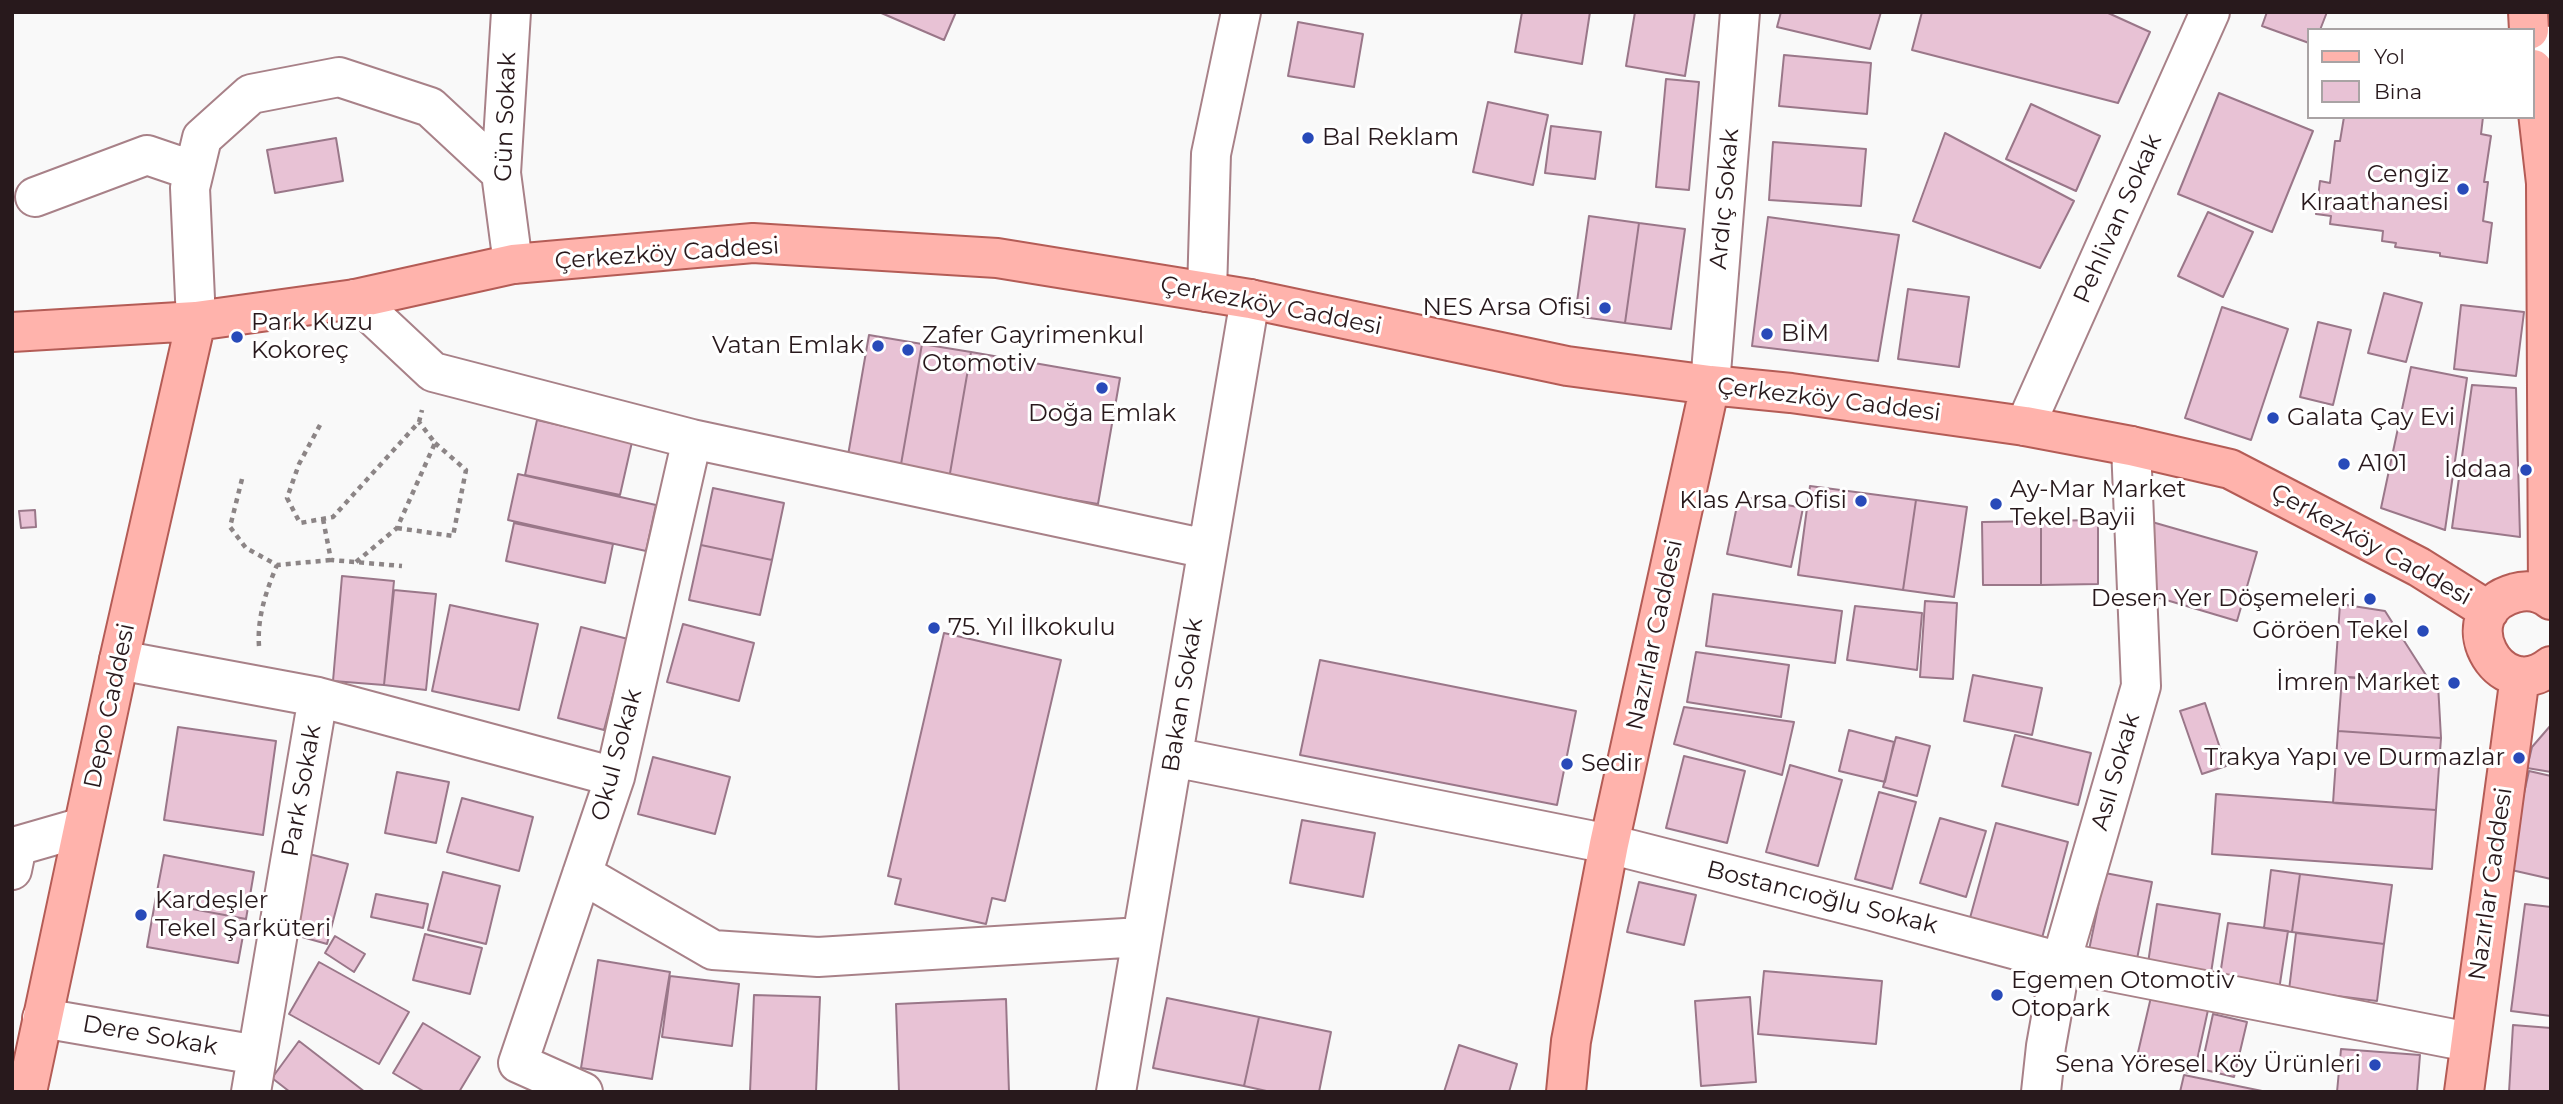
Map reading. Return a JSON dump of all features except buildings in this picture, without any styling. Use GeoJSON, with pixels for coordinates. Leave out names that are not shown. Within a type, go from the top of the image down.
{"type":"FeatureCollection","features":[{"type":"Feature","properties":{"kind":"main road"},"geometry":{"type":"LineString","coordinates":[[2535,87],[2546,183],[2549,599],[2535,592],[2521,591],[2507,595],[2489,611],[2483,626],[2487,653],[2496,664],[2507,672],[2535,671]]}},
{"type":"Feature","properties":{"kind":"main road","name":"Çerkezköy Caddesi"},"geometry":{"type":"LineString","coordinates":[[12,332],[196,321],[355,299],[513,264],[753,243],[997,258],[1250,299],[1567,366],[1791,393],[2025,426],[2131,446],[2230,469],[2419,567],[2489,611]]}},
{"type":"Feature","properties":{"kind":"main road","name":"Depo Caddesi"},"geometry":{"type":"LineString","coordinates":[[27,1092],[119,660],[196,321]]}},
{"type":"Feature","properties":{"kind":"main road","name":"Nazırlar Caddesi"},"geometry":{"type":"LineString","coordinates":[[1566,1092],[1571,1041],[1609,844],[1710,385]]}},
{"type":"Feature","properties":{"kind":"main road","name":"Nazırlar Caddesi"},"geometry":{"type":"LineString","coordinates":[[2464,1092],[2469,1042],[2535,671]]}},
{"type":"Feature","properties":{"kind":"street","name":"Gün Sokak"},"geometry":{"type":"LineString","coordinates":[[511,12],[501,173],[513,264]]}},
{"type":"Feature","properties":{"kind":"street"},"geometry":{"type":"LineString","coordinates":[[1207,292],[1211,155],[1241,12]]}},
{"type":"Feature","properties":{"kind":"street","name":"Ardıç Sokak"},"geometry":{"type":"LineString","coordinates":[[1710,385],[1741,12]]}},
{"type":"Feature","properties":{"kind":"street","name":"Pehlivan Sokak"},"geometry":{"type":"LineString","coordinates":[[2025,426],[2209,12]]}},
{"type":"Feature","properties":{"kind":"street"},"geometry":{"type":"LineString","coordinates":[[196,321],[190,188],[194,170],[202,138],[251,94],[339,77],[430,107],[501,173]]}},
{"type":"Feature","properties":{"kind":"street"},"geometry":{"type":"LineString","coordinates":[[34,197],[147,155],[194,170]]}},
{"type":"Feature","properties":{"kind":"street"},"geometry":{"type":"LineString","coordinates":[[355,299],[433,372],[692,439],[1207,549]]}},
{"type":"Feature","properties":{"kind":"street","name":"Bakan Sokak"},"geometry":{"type":"LineString","coordinates":[[1116,1092],[1250,299]]}},
{"type":"Feature","properties":{"kind":"street","name":"Okul Sokak"},"geometry":{"type":"LineString","coordinates":[[583,1092],[518,1063],[615,776],[692,439]]}},
{"type":"Feature","properties":{"kind":"street","name":"Asıl Sokak"},"geometry":{"type":"LineString","coordinates":[[2041,1092],[2061,962],[2141,686],[2131,446]]}},
{"type":"Feature","properties":{"kind":"street"},"geometry":{"type":"LineString","coordinates":[[119,660],[318,697],[615,776]]}},
{"type":"Feature","properties":{"kind":"street","name":"Park Sokak"},"geometry":{"type":"LineString","coordinates":[[251,1092],[318,697]]}},
{"type":"Feature","properties":{"kind":"street","name":"Bostancıoğlu Sokak"},"geometry":{"type":"LineString","coordinates":[[1173,757],[1609,844],[2061,962],[2469,1042]]}},
{"type":"Feature","properties":{"kind":"street"},"geometry":{"type":"LineString","coordinates":[[12,870],[18,846],[83,827]]}},
{"type":"Feature","properties":{"kind":"street"},"geometry":{"type":"LineString","coordinates":[[582,874],[713,950],[818,957],[1141,937]]}},
{"type":"Feature","properties":{"kind":"street","name":"Dere Sokak"},"geometry":{"type":"LineString","coordinates":[[42,1018],[257,1055]]}},
{"type":"Feature","properties":{"kind":"path"},"geometry":{"type":"LineString","coordinates":[[320,425],[299,464],[287,498],[300,523],[333,517],[419,422],[433,372]]}},
{"type":"Feature","properties":{"kind":"path"},"geometry":{"type":"LineString","coordinates":[[397,528],[453,536],[466,470],[435,443],[419,422]]}},
{"type":"Feature","properties":{"kind":"path"},"geometry":{"type":"LineString","coordinates":[[356,562],[397,528],[435,443]]}},
{"type":"Feature","properties":{"kind":"path"},"geometry":{"type":"LineString","coordinates":[[242,480],[230,527],[246,548],[277,565],[331,560],[402,566]]}},
{"type":"Feature","properties":{"kind":"path"},"geometry":{"type":"LineString","coordinates":[[323,519],[331,560]]}},
{"type":"Feature","properties":{"kind":"path"},"geometry":{"type":"LineString","coordinates":[[262,688],[258,629],[268,586],[277,565]]}},
{"type":"Feature","properties":{"kind":"place","name":"Bal Reklam"},"geometry":{"type":"Point","coordinates":[1308,138]}},
{"type":"Feature","properties":{"kind":"place","name":"Cengiz Kıraathanesi"},"geometry":{"type":"Point","coordinates":[2463,189]}},
{"type":"Feature","properties":{"kind":"place","name":"NES Arsa Ofisi"},"geometry":{"type":"Point","coordinates":[1605,308]}},
{"type":"Feature","properties":{"kind":"place","name":"BİM"},"geometry":{"type":"Point","coordinates":[1767,334]}},
{"type":"Feature","properties":{"kind":"place","name":"Park Kuzu Kokoreç"},"geometry":{"type":"Point","coordinates":[237,337]}},
{"type":"Feature","properties":{"kind":"place","name":"Vatan Emlak"},"geometry":{"type":"Point","coordinates":[878,346]}},
{"type":"Feature","properties":{"kind":"place","name":"Zafer Gayrimenkul Otomotiv"},"geometry":{"type":"Point","coordinates":[908,350]}},
{"type":"Feature","properties":{"kind":"place","name":"Doğa Emlak"},"geometry":{"type":"Point","coordinates":[1102,388]}},
{"type":"Feature","properties":{"kind":"place","name":"Galata Çay Evi"},"geometry":{"type":"Point","coordinates":[2273,418]}},
{"type":"Feature","properties":{"kind":"place","name":"A101"},"geometry":{"type":"Point","coordinates":[2344,464]}},
{"type":"Feature","properties":{"kind":"place","name":"İddaa"},"geometry":{"type":"Point","coordinates":[2526,470]}},
{"type":"Feature","properties":{"kind":"place","name":"Klas Arsa Ofisi"},"geometry":{"type":"Point","coordinates":[1861,501]}},
{"type":"Feature","properties":{"kind":"place","name":"Ay-Mar Market Tekel Bayii"},"geometry":{"type":"Point","coordinates":[1996,504]}},
{"type":"Feature","properties":{"kind":"place","name":"Desen Yer Döşemeleri"},"geometry":{"type":"Point","coordinates":[2370,599]}},
{"type":"Feature","properties":{"kind":"place","name":"75. Yıl İlkokulu"},"geometry":{"type":"Point","coordinates":[934,628]}},
{"type":"Feature","properties":{"kind":"place","name":"Göröen Tekel"},"geometry":{"type":"Point","coordinates":[2423,631]}},
{"type":"Feature","properties":{"kind":"place","name":"İmren Market"},"geometry":{"type":"Point","coordinates":[2454,683]}},
{"type":"Feature","properties":{"kind":"place","name":"Trakya Yapı ve Durmazlar"},"geometry":{"type":"Point","coordinates":[2519,758]}},
{"type":"Feature","properties":{"kind":"place","name":"Sedir"},"geometry":{"type":"Point","coordinates":[1567,764]}},
{"type":"Feature","properties":{"kind":"place","name":"Kardeşler Tekel Şarküteri"},"geometry":{"type":"Point","coordinates":[141,915]}},
{"type":"Feature","properties":{"kind":"place","name":"Egemen Otomotiv Otopark"},"geometry":{"type":"Point","coordinates":[1997,995]}},
{"type":"Feature","properties":{"kind":"place","name":"Sena Yöresel Köy Ürünleri"},"geometry":{"type":"Point","coordinates":[2375,1065]}}]}
